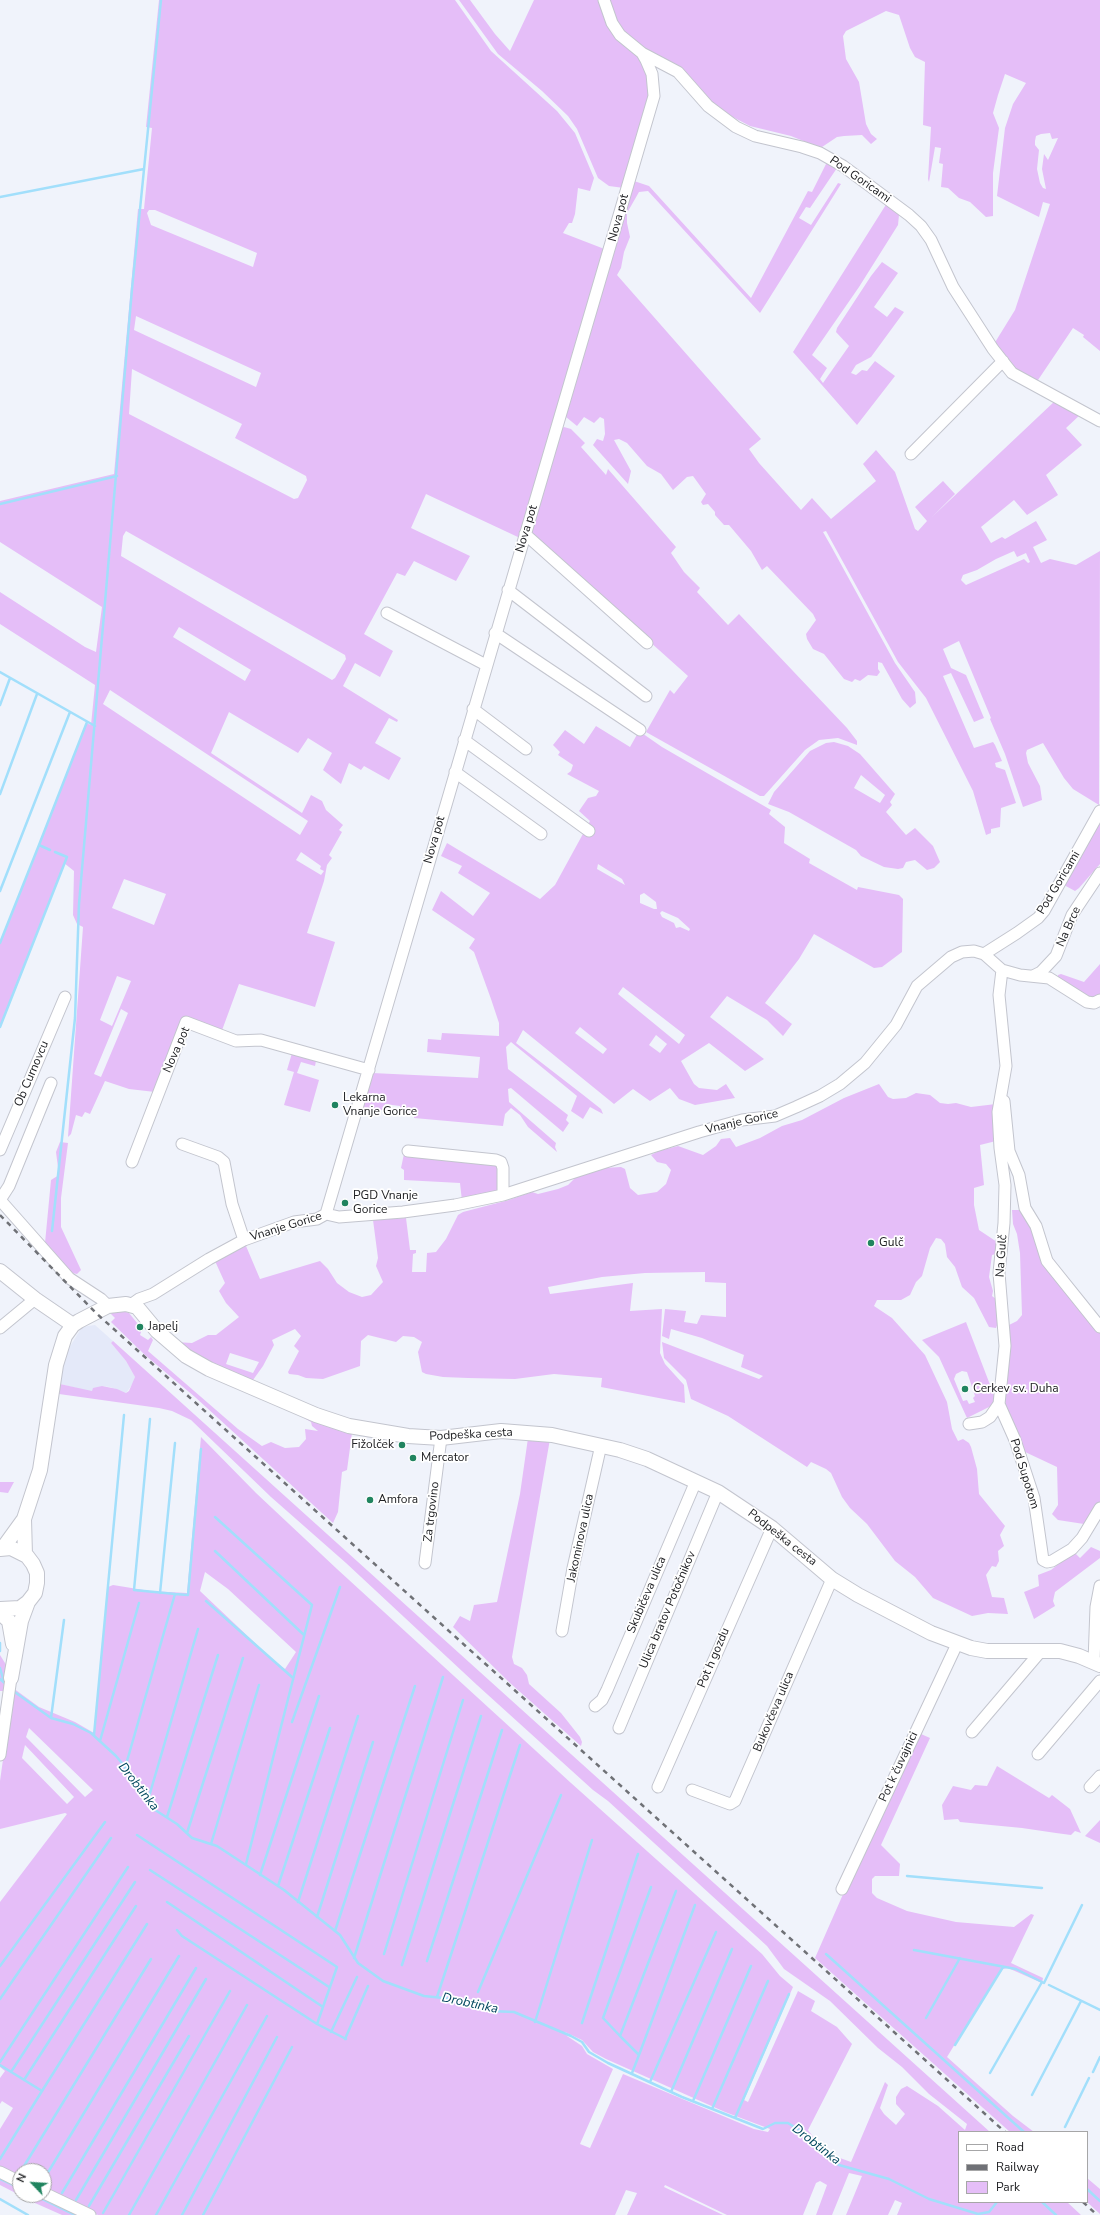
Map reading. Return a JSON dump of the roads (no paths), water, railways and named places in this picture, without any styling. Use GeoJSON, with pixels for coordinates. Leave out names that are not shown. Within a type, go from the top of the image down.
{"type":"FeatureCollection","features":[{"type":"Feature","properties":{"kind":"main road"},"geometry":{"type":"LineString","coordinates":[[0,1271],[35,1299],[73,1325]]}},
{"type":"Feature","properties":{"kind":"main road"},"geometry":{"type":"LineString","coordinates":[[1,1549],[24,1519],[40,1470],[61,1345],[73,1325],[108,1306],[121,1303],[137,1308]]}},
{"type":"Feature","properties":{"kind":"main road","name":"Podpeška cesta"},"geometry":{"type":"LineString","coordinates":[[137,1308],[157,1331],[186,1356],[208,1369],[316,1415],[349,1426],[408,1436],[441,1438],[501,1431],[552,1435],[601,1445],[647,1459],[718,1492],[772,1528],[832,1578],[871,1602],[957,1644],[987,1651],[1060,1651],[1079,1656],[1097,1664]]}},
{"type":"Feature","properties":{"kind":"main road"},"geometry":{"type":"LineString","coordinates":[[24,1519],[25,1555]]}},
{"type":"Feature","properties":{"kind":"main road"},"geometry":{"type":"LineString","coordinates":[[1,1549],[11,1548],[25,1555],[33,1564],[37,1573],[37,1583],[34,1593],[28,1602],[20,1621],[11,1678]]}},
{"type":"Feature","properties":{"kind":"main road"},"geometry":{"type":"LineString","coordinates":[[0,1609],[20,1608],[28,1602]]}},
{"type":"Feature","properties":{"kind":"main road"},"geometry":{"type":"LineString","coordinates":[[0,1613],[9,1621],[15,1652]]}},
{"type":"Feature","properties":{"kind":"street","name":"Nova pot"},"geometry":{"type":"LineString","coordinates":[[326,1214],[495,633],[654,96],[652,74],[642,53],[620,35],[612,23],[604,0]]}},
{"type":"Feature","properties":{"kind":"street","name":"Pod Goricami"},"geometry":{"type":"LineString","coordinates":[[642,53],[678,72],[708,106],[736,127],[755,136],[802,146],[820,153],[843,166],[909,215],[921,226],[931,240],[952,287],[1002,361],[1012,373],[1100,421]]}},
{"type":"Feature","properties":{"kind":"street"},"geometry":{"type":"LineString","coordinates":[[911,454],[1002,361]]}},
{"type":"Feature","properties":{"kind":"street"},"geometry":{"type":"LineString","coordinates":[[525,534],[647,643]]}},
{"type":"Feature","properties":{"kind":"street"},"geometry":{"type":"LineString","coordinates":[[508,590],[646,696]]}},
{"type":"Feature","properties":{"kind":"street"},"geometry":{"type":"LineString","coordinates":[[387,613],[486,665]]}},
{"type":"Feature","properties":{"kind":"street"},"geometry":{"type":"LineString","coordinates":[[495,633],[640,730]]}},
{"type":"Feature","properties":{"kind":"street"},"geometry":{"type":"LineString","coordinates":[[473,709],[526,749]]}},
{"type":"Feature","properties":{"kind":"street"},"geometry":{"type":"LineString","coordinates":[[464,740],[589,831]]}},
{"type":"Feature","properties":{"kind":"street"},"geometry":{"type":"LineString","coordinates":[[455,772],[541,834]]}},
{"type":"Feature","properties":{"kind":"street","name":"Pod Goricami"},"geometry":{"type":"LineString","coordinates":[[984,954],[1017,933],[1044,911],[1100,811]]}},
{"type":"Feature","properties":{"kind":"street","name":"Na Brce"},"geometry":{"type":"LineString","coordinates":[[1033,976],[1041,972],[1056,956],[1072,915],[1100,873]]}},
{"type":"Feature","properties":{"kind":"street","name":"Vnanje Gorice"},"geometry":{"type":"LineString","coordinates":[[137,1308],[153,1294],[203,1262],[244,1240],[294,1222],[317,1219],[326,1214],[339,1217],[403,1212],[455,1205],[504,1195],[699,1132],[742,1120],[775,1116],[820,1096],[840,1084],[865,1063],[896,1025],[917,986],[929,974],[951,957],[962,952],[974,951],[984,954]]}},
{"type":"Feature","properties":{"kind":"street"},"geometry":{"type":"LineString","coordinates":[[984,954],[1002,970],[1020,975],[1049,978],[1087,1002],[1094,1003],[1100,1000]]}},
{"type":"Feature","properties":{"kind":"street","name":"Na Gulč"},"geometry":{"type":"LineString","coordinates":[[999,1404],[1005,1346],[999,1273],[1005,1185],[1000,1148],[998,1112],[1006,1066],[999,996],[1002,970]]}},
{"type":"Feature","properties":{"kind":"street","name":"Ob Curnovcu"},"geometry":{"type":"LineString","coordinates":[[0,1150],[65,997]]}},
{"type":"Feature","properties":{"kind":"street","name":"Nova pot"},"geometry":{"type":"LineString","coordinates":[[132,1162],[186,1022],[236,1042],[261,1040],[369,1070]]}},
{"type":"Feature","properties":{"kind":"street","name":"Ob Curnovcu"},"geometry":{"type":"LineString","coordinates":[[51,1083],[12,1179],[0,1200],[69,1278],[101,1299],[108,1306]]}},
{"type":"Feature","properties":{"kind":"street","name":"Na Gulč"},"geometry":{"type":"LineString","coordinates":[[1001,1093],[1005,1104],[1009,1151],[1019,1175],[1025,1208],[1036,1226],[1047,1261],[1100,1327]]}},
{"type":"Feature","properties":{"kind":"street"},"geometry":{"type":"LineString","coordinates":[[182,1144],[218,1157],[224,1162],[232,1204],[244,1240]]}},
{"type":"Feature","properties":{"kind":"street"},"geometry":{"type":"LineString","coordinates":[[408,1151],[496,1160],[501,1162],[504,1168],[504,1195]]}},
{"type":"Feature","properties":{"kind":"street"},"geometry":{"type":"LineString","coordinates":[[0,1328],[35,1299]]}},
{"type":"Feature","properties":{"kind":"street"},"geometry":{"type":"LineString","coordinates":[[969,1424],[982,1422],[990,1417],[999,1404]]}},
{"type":"Feature","properties":{"kind":"street","name":"Pod Supotom"},"geometry":{"type":"LineString","coordinates":[[999,1404],[1015,1440],[1034,1498],[1043,1560],[1047,1562],[1052,1561],[1072,1549],[1082,1538],[1100,1508]]}},
{"type":"Feature","properties":{"kind":"street","name":"Za trgovino"},"geometry":{"type":"LineString","coordinates":[[425,1563],[441,1438]]}},
{"type":"Feature","properties":{"kind":"street","name":"Jakominova ulica"},"geometry":{"type":"LineString","coordinates":[[562,1631],[601,1445]]}},
{"type":"Feature","properties":{"kind":"street","name":"Skubičeva ulica"},"geometry":{"type":"LineString","coordinates":[[595,1706],[602,1700],[608,1690],[696,1481]]}},
{"type":"Feature","properties":{"kind":"street","name":"Ulica bratov Potočnikov"},"geometry":{"type":"LineString","coordinates":[[618,1728],[718,1492]]}},
{"type":"Feature","properties":{"kind":"street","name":"Pot h gozdu"},"geometry":{"type":"LineString","coordinates":[[658,1787],[772,1528]]}},
{"type":"Feature","properties":{"kind":"street","name":"Bukovčeva ulica"},"geometry":{"type":"LineString","coordinates":[[692,1790],[730,1804],[735,1802],[832,1578]]}},
{"type":"Feature","properties":{"kind":"street"},"geometry":{"type":"LineString","coordinates":[[1097,1664],[1096,1607],[1100,1586]]}},
{"type":"Feature","properties":{"kind":"street","name":"Pot k čuvajnici"},"geometry":{"type":"LineString","coordinates":[[842,1889],[957,1644]]}},
{"type":"Feature","properties":{"kind":"street"},"geometry":{"type":"LineString","coordinates":[[972,1732],[1041,1651]]}},
{"type":"Feature","properties":{"kind":"street"},"geometry":{"type":"LineString","coordinates":[[0,1755],[11,1678]]}},
{"type":"Feature","properties":{"kind":"street"},"geometry":{"type":"LineString","coordinates":[[1038,1754],[1100,1681]]}},
{"type":"Feature","properties":{"kind":"street"},"geometry":{"type":"LineString","coordinates":[[1090,1787],[1100,1776]]}},
{"type":"Feature","properties":{"kind":"street"},"geometry":{"type":"LineString","coordinates":[[0,2172],[12,2178]]}},
{"type":"Feature","properties":{"kind":"street"},"geometry":{"type":"LineString","coordinates":[[52,2197],[90,2215]]}},
{"type":"Feature","properties":{"kind":"waterway"},"geometry":{"type":"LineString","coordinates":[[52,1231],[75,1018],[79,904],[132,289],[161,0]]}},
{"type":"Feature","properties":{"kind":"waterway"},"geometry":{"type":"LineString","coordinates":[[0,197],[144,169]]}},
{"type":"Feature","properties":{"kind":"waterway"},"geometry":{"type":"LineString","coordinates":[[0,504],[117,476]]}},
{"type":"Feature","properties":{"kind":"waterway"},"geometry":{"type":"LineString","coordinates":[[0,672],[95,726]]}},
{"type":"Feature","properties":{"kind":"waterway"},"geometry":{"type":"LineString","coordinates":[[0,705],[10,678]]}},
{"type":"Feature","properties":{"kind":"waterway"},"geometry":{"type":"LineString","coordinates":[[0,794],[37,694]]}},
{"type":"Feature","properties":{"kind":"waterway"},"geometry":{"type":"LineString","coordinates":[[0,891],[70,712]]}},
{"type":"Feature","properties":{"kind":"waterway"},"geometry":{"type":"LineString","coordinates":[[50,850],[39,845],[87,722]]}},
{"type":"Feature","properties":{"kind":"waterway"},"geometry":{"type":"LineString","coordinates":[[0,943],[39,845]]}},
{"type":"Feature","properties":{"kind":"waterway"},"geometry":{"type":"LineString","coordinates":[[0,1027],[67,857],[55,852]]}},
{"type":"Feature","properties":{"kind":"waterway"},"geometry":{"type":"LineString","coordinates":[[94,1735],[124,1415]]}},
{"type":"Feature","properties":{"kind":"waterway"},"geometry":{"type":"LineString","coordinates":[[125,1768],[175,1594],[134,1590],[150,1419]]}},
{"type":"Feature","properties":{"kind":"waterway"},"geometry":{"type":"LineString","coordinates":[[160,1593],[175,1443]]}},
{"type":"Feature","properties":{"kind":"waterway"},"geometry":{"type":"LineString","coordinates":[[175,1594],[188,1595],[201,1449]]}},
{"type":"Feature","properties":{"kind":"waterway"},"geometry":{"type":"LineString","coordinates":[[215,1517],[312,1605],[246,1864]]}},
{"type":"Feature","properties":{"kind":"waterway"},"geometry":{"type":"LineString","coordinates":[[215,1551],[304,1635]]}},
{"type":"Feature","properties":{"kind":"waterway"},"geometry":{"type":"LineString","coordinates":[[292,1722],[340,1587]]}},
{"type":"Feature","properties":{"kind":"waterway"},"geometry":{"type":"LineString","coordinates":[[206,1601],[293,1678]]}},
{"type":"Feature","properties":{"kind":"waterway"},"geometry":{"type":"LineString","coordinates":[[100,1741],[139,1603]]}},
{"type":"Feature","properties":{"kind":"waterway"},"geometry":{"type":"LineString","coordinates":[[51,1718],[64,1620]]}},
{"type":"Feature","properties":{"kind":"waterway"},"geometry":{"type":"LineString","coordinates":[[148,1800],[198,1629]]}},
{"type":"Feature","properties":{"kind":"waterway"},"geometry":{"type":"LineString","coordinates":[[0,1643],[0,1651]]}},
{"type":"Feature","properties":{"kind":"waterway"},"geometry":{"type":"LineString","coordinates":[[167,1817],[218,1655]]}},
{"type":"Feature","properties":{"kind":"waterway"},"geometry":{"type":"LineString","coordinates":[[187,1833],[243,1658]]}},
{"type":"Feature","properties":{"kind":"waterway"},"geometry":{"type":"LineString","coordinates":[[0,1668],[4,1682]]}},
{"type":"Feature","properties":{"kind":"waterway"},"geometry":{"type":"LineString","coordinates":[[354,1958],[443,1677]]}},
{"type":"Feature","properties":{"kind":"waterway","name":"Drobtinka"},"geometry":{"type":"LineString","coordinates":[[0,1679],[7,1685]]}},
{"type":"Feature","properties":{"kind":"waterway"},"geometry":{"type":"LineString","coordinates":[[211,1844],[259,1685]]}},
{"type":"Feature","properties":{"kind":"waterway"},"geometry":{"type":"LineString","coordinates":[[335,1931],[415,1686]]}},
{"type":"Feature","properties":{"kind":"waterway","name":"Drobtinka"},"geometry":{"type":"LineString","coordinates":[[12,1690],[51,1718],[73,1724],[91,1733],[116,1756],[132,1775],[152,1808],[177,1824],[192,1838],[217,1846],[284,1890],[340,1935],[358,1963],[383,1981],[424,1996],[453,1999],[490,2011],[514,2012],[571,2036],[582,2042],[589,2052],[608,2063],[682,2097],[763,2129],[775,2123],[788,2123],[807,2135],[811,2144],[839,2165],[889,2179],[929,2199],[978,2214],[989,2212],[996,2203]]}},
{"type":"Feature","properties":{"kind":"waterway"},"geometry":{"type":"LineString","coordinates":[[260,1875],[319,1696]]}},
{"type":"Feature","properties":{"kind":"waterway"},"geometry":{"type":"LineString","coordinates":[[384,1954],[463,1700]]}},
{"type":"Feature","properties":{"kind":"waterway"},"geometry":{"type":"LineString","coordinates":[[298,1902],[358,1716]]}},
{"type":"Feature","properties":{"kind":"waterway"},"geometry":{"type":"LineString","coordinates":[[402,1965],[481,1716]]}},
{"type":"Feature","properties":{"kind":"waterway"},"geometry":{"type":"LineString","coordinates":[[278,1886],[330,1728]]}},
{"type":"Feature","properties":{"kind":"waterway"},"geometry":{"type":"LineString","coordinates":[[427,1961],[502,1730]]}},
{"type":"Feature","properties":{"kind":"waterway"},"geometry":{"type":"LineString","coordinates":[[317,1917],[373,1742]]}},
{"type":"Feature","properties":{"kind":"waterway"},"geometry":{"type":"LineString","coordinates":[[437,1997],[520,1745]]}},
{"type":"Feature","properties":{"kind":"waterway"},"geometry":{"type":"LineString","coordinates":[[478,1992],[561,1795]]}},
{"type":"Feature","properties":{"kind":"waterway"},"geometry":{"type":"LineString","coordinates":[[0,1966],[105,1822]]}},
{"type":"Feature","properties":{"kind":"waterway"},"geometry":{"type":"LineString","coordinates":[[137,1835],[337,1967],[317,2024]]}},
{"type":"Feature","properties":{"kind":"waterway"},"geometry":{"type":"LineString","coordinates":[[0,1999],[111,1838]]}},
{"type":"Feature","properties":{"kind":"waterway"},"geometry":{"type":"LineString","coordinates":[[535,2022],[592,1840]]}},
{"type":"Feature","properties":{"kind":"waterway"},"geometry":{"type":"LineString","coordinates":[[582,2023],[638,1854]]}},
{"type":"Feature","properties":{"kind":"waterway"},"geometry":{"type":"LineString","coordinates":[[0,2062],[128,1867]]}},
{"type":"Feature","properties":{"kind":"waterway"},"geometry":{"type":"LineString","coordinates":[[150,1870],[329,1987]]}},
{"type":"Feature","properties":{"kind":"waterway"},"geometry":{"type":"LineString","coordinates":[[907,1876],[1042,1888]]}},
{"type":"Feature","properties":{"kind":"waterway"},"geometry":{"type":"LineString","coordinates":[[11,2072],[135,1882]]}},
{"type":"Feature","properties":{"kind":"waterway"},"geometry":{"type":"LineString","coordinates":[[620,2036],[603,2018],[651,1887]]}},
{"type":"Feature","properties":{"kind":"waterway"},"geometry":{"type":"LineString","coordinates":[[632,2073],[639,2055],[620,2036],[676,1891]]}},
{"type":"Feature","properties":{"kind":"waterway"},"geometry":{"type":"LineString","coordinates":[[167,1902],[323,2007]]}},
{"type":"Feature","properties":{"kind":"waterway"},"geometry":{"type":"LineString","coordinates":[[639,2055],[695,1905]]}},
{"type":"Feature","properties":{"kind":"waterway"},"geometry":{"type":"LineString","coordinates":[[1044,1983],[1082,1905]]}},
{"type":"Feature","properties":{"kind":"waterway"},"geometry":{"type":"LineString","coordinates":[[24,2080],[136,1906]]}},
{"type":"Feature","properties":{"kind":"waterway"},"geometry":{"type":"LineString","coordinates":[[42,2091],[147,1924]]}},
{"type":"Feature","properties":{"kind":"waterway"},"geometry":{"type":"LineString","coordinates":[[177,1930],[182,1936],[317,2024],[346,2039]]}},
{"type":"Feature","properties":{"kind":"waterway"},"geometry":{"type":"LineString","coordinates":[[650,2082],[716,1932]]}},
{"type":"Feature","properties":{"kind":"waterway"},"geometry":{"type":"LineString","coordinates":[[671,2092],[732,1949]]}},
{"type":"Feature","properties":{"kind":"waterway"},"geometry":{"type":"LineString","coordinates":[[914,1950],[1016,1969],[1044,1983]]}},
{"type":"Feature","properties":{"kind":"waterway"},"geometry":{"type":"LineString","coordinates":[[826,1954],[1023,2131]]}},
{"type":"Feature","properties":{"kind":"waterway"},"geometry":{"type":"LineString","coordinates":[[52,2166],[179,1956]]}},
{"type":"Feature","properties":{"kind":"waterway"},"geometry":{"type":"LineString","coordinates":[[926,2018],[960,1958]]}},
{"type":"Feature","properties":{"kind":"waterway"},"geometry":{"type":"LineString","coordinates":[[26,2163],[151,1959]]}},
{"type":"Feature","properties":{"kind":"waterway"},"geometry":{"type":"LineString","coordinates":[[693,2101],[751,1966]]}},
{"type":"Feature","properties":{"kind":"waterway"},"geometry":{"type":"LineString","coordinates":[[955,2045],[1003,1967]]}},
{"type":"Feature","properties":{"kind":"waterway"},"geometry":{"type":"LineString","coordinates":[[62,2193],[196,1968]]}},
{"type":"Feature","properties":{"kind":"waterway"},"geometry":{"type":"LineString","coordinates":[[331,2032],[357,1977]]}},
{"type":"Feature","properties":{"kind":"waterway"},"geometry":{"type":"LineString","coordinates":[[76,2200],[206,1979]]}},
{"type":"Feature","properties":{"kind":"waterway"},"geometry":{"type":"LineString","coordinates":[[712,2109],[768,1981]]}},
{"type":"Feature","properties":{"kind":"waterway"},"geometry":{"type":"LineString","coordinates":[[990,2073],[1042,1982]]}},
{"type":"Feature","properties":{"kind":"waterway"},"geometry":{"type":"LineString","coordinates":[[1049,1985],[1100,2010]]}},
{"type":"Feature","properties":{"kind":"waterway"},"geometry":{"type":"LineString","coordinates":[[345,2039],[368,1986]]}},
{"type":"Feature","properties":{"kind":"waterway"},"geometry":{"type":"LineString","coordinates":[[103,2213],[230,1991]]}},
{"type":"Feature","properties":{"kind":"waterway"},"geometry":{"type":"LineString","coordinates":[[735,2118],[789,1994]]}},
{"type":"Feature","properties":{"kind":"waterway"},"geometry":{"type":"LineString","coordinates":[[1032,2095],[1081,2001]]}},
{"type":"Feature","properties":{"kind":"waterway"},"geometry":{"type":"LineString","coordinates":[[129,2215],[247,2005]]}},
{"type":"Feature","properties":{"kind":"waterway"},"geometry":{"type":"LineString","coordinates":[[156,2215],[267,2016]]}},
{"type":"Feature","properties":{"kind":"waterway"},"geometry":{"type":"LineString","coordinates":[[89,2206],[189,2036]]}},
{"type":"Feature","properties":{"kind":"waterway"},"geometry":{"type":"LineString","coordinates":[[182,2215],[277,2037]]}},
{"type":"Feature","properties":{"kind":"waterway"},"geometry":{"type":"LineString","coordinates":[[203,2215],[292,2047]]}},
{"type":"Feature","properties":{"kind":"waterway"},"geometry":{"type":"LineString","coordinates":[[1093,2072],[1100,2057]]}},
{"type":"Feature","properties":{"kind":"waterway"},"geometry":{"type":"LineString","coordinates":[[0,2065],[42,2091],[0,2159]]}},
{"type":"Feature","properties":{"kind":"waterway"},"geometry":{"type":"LineString","coordinates":[[1065,2127],[1089,2078]]}},
{"type":"Feature","properties":{"kind":"waterway"},"geometry":{"type":"LineString","coordinates":[[0,2179],[12,2184]]}},
{"type":"Feature","properties":{"kind":"waterway"},"geometry":{"type":"LineString","coordinates":[[1088,2190],[1100,2201]]}},
{"type":"Feature","properties":{"kind":"waterway"},"geometry":{"type":"LineString","coordinates":[[0,2199],[28,2215]]}},
{"type":"Feature","properties":{"kind":"waterway"},"geometry":{"type":"LineString","coordinates":[[50,2203],[75,2215]]}},
{"type":"Feature","properties":{"kind":"waterway","name":"Drobtinka"},"geometry":{"type":"LineString","coordinates":[[1043,2203],[1056,2215]]}},
{"type":"Feature","properties":{"kind":"railway"},"geometry":{"type":"LineString","coordinates":[[0,1215],[96,1313],[1004,2131]]}},
{"type":"Feature","properties":{"kind":"railway"},"geometry":{"type":"LineString","coordinates":[[1084,2203],[1097,2215]]}},
{"type":"Feature","properties":{"kind":"place","name":"Lekarna Vnanje Gorice"},"geometry":{"type":"Point","coordinates":[335,1105]}},
{"type":"Feature","properties":{"kind":"place","name":"PGD Vnanje Gorice"},"geometry":{"type":"Point","coordinates":[345,1203]}},
{"type":"Feature","properties":{"kind":"place","name":"Gulč"},"geometry":{"type":"Point","coordinates":[871,1243]}},
{"type":"Feature","properties":{"kind":"place","name":"Japelj"},"geometry":{"type":"Point","coordinates":[140,1327]}},
{"type":"Feature","properties":{"kind":"place","name":"Cerkev sv. Duha"},"geometry":{"type":"Point","coordinates":[965,1389]}},
{"type":"Feature","properties":{"kind":"place","name":"Fižolček"},"geometry":{"type":"Point","coordinates":[402,1445]}},
{"type":"Feature","properties":{"kind":"place","name":"Mercator"},"geometry":{"type":"Point","coordinates":[413,1458]}},
{"type":"Feature","properties":{"kind":"place","name":"Amfora"},"geometry":{"type":"Point","coordinates":[370,1500]}}]}
